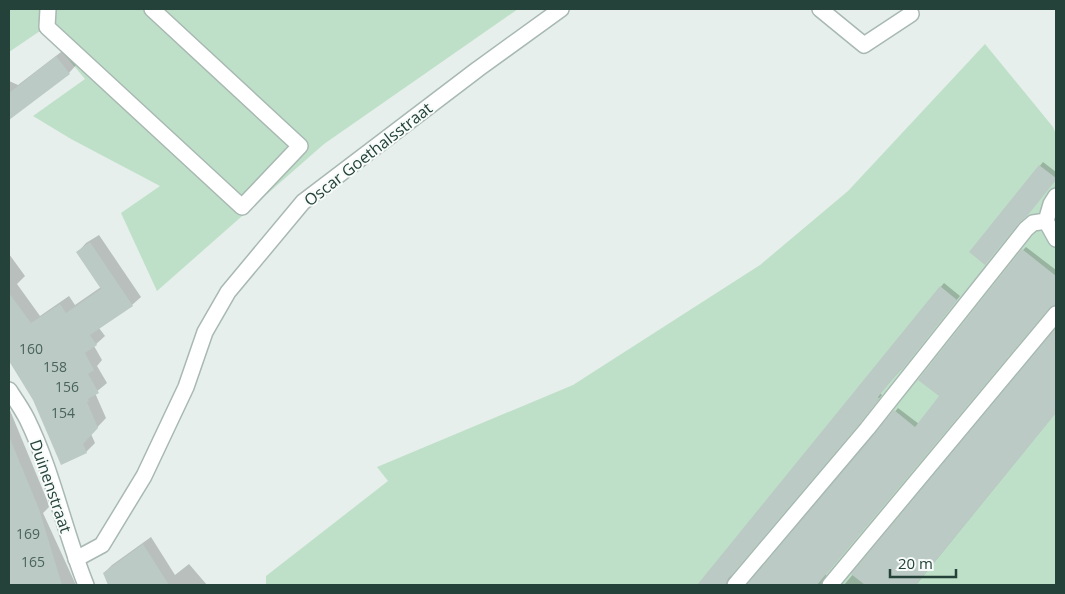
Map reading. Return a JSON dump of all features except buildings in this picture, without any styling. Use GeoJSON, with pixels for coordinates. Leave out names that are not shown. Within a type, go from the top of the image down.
{"type":"FeatureCollection","features":[{"type":"Feature","properties":{"kind":"street"},"geometry":{"type":"LineString","coordinates":[[48,9],[47,27],[242,207],[300,146],[152,9]]}},
{"type":"Feature","properties":{"kind":"street","name":"Oscar Goethalsstraat"},"geometry":{"type":"LineString","coordinates":[[76,559],[102,545],[144,476],[186,387],[204,332],[228,292],[303,202],[478,68],[561,9]]}},
{"type":"Feature","properties":{"kind":"street"},"geometry":{"type":"LineString","coordinates":[[820,9],[864,45],[911,14]]}},
{"type":"Feature","properties":{"kind":"street"},"geometry":{"type":"LineString","coordinates":[[1056,196],[1051,204],[1046,221],[1056,239]]}},
{"type":"Feature","properties":{"kind":"street"},"geometry":{"type":"LineString","coordinates":[[735,585],[867,429],[1026,229],[1033,223],[1046,221]]}},
{"type":"Feature","properties":{"kind":"street"},"geometry":{"type":"LineString","coordinates":[[830,585],[1056,314]]}},
{"type":"Feature","properties":{"kind":"street","name":"Duinenstraat"},"geometry":{"type":"LineString","coordinates":[[9,390],[26,419],[39,449],[86,585]]}},
{"type":"Feature","properties":{"kind":"green space"},"geometry":{"type":"Polygon","coordinates":[[[9,9],[518,9],[324,144],[157,291],[121,213],[160,186],[71,139],[33,116],[85,79],[43,29],[9,52],[9,9]]]}},
{"type":"Feature","properties":{"kind":"green space"},"geometry":{"type":"Polygon","coordinates":[[[985,44],[1053,127],[1056,134],[1056,585],[266,585],[266,576],[388,481],[377,467],[573,385],[760,265],[848,191],[985,44]]]}}]}
